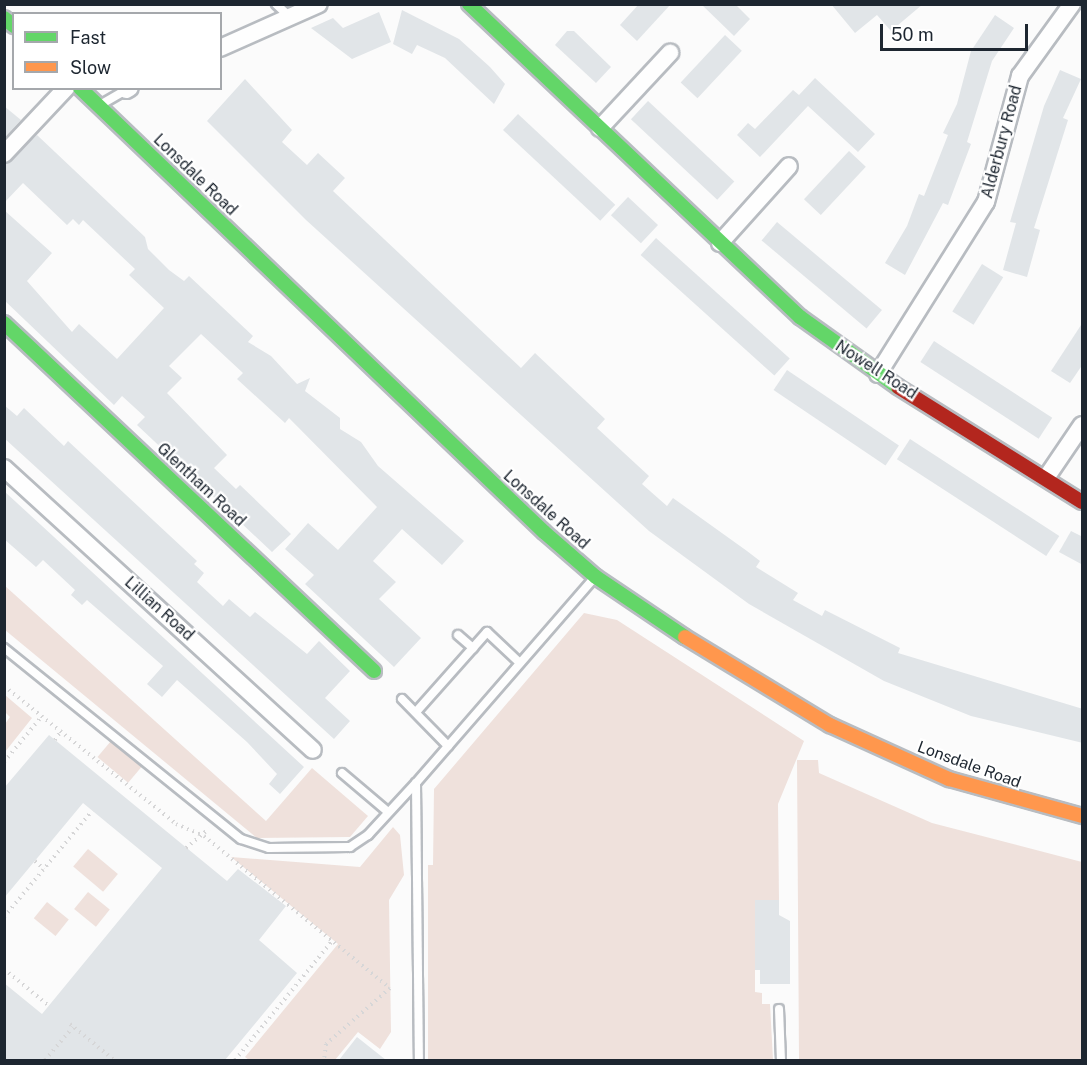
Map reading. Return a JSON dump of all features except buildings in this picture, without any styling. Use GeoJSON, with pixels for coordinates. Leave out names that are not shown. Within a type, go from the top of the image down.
{"type":"FeatureCollection","features":[{"type":"Feature","properties":{"kind":"street","name":"Nowell Road"},"geometry":{"type":"LineString","coordinates":[[469,4],[800,317],[878,374],[1083,502]]}},
{"type":"Feature","properties":{"kind":"street","name":"Alderbury Road"},"geometry":{"type":"LineString","coordinates":[[878,374],[986,202],[1020,76],[1072,4]]}},
{"type":"Feature","properties":{"kind":"street"},"geometry":{"type":"LineString","coordinates":[[222,47],[290,18],[310,6]]}},
{"type":"Feature","properties":{"kind":"street"},"geometry":{"type":"LineString","coordinates":[[600,128],[670,52]]}},
{"type":"Feature","properties":{"kind":"street"},"geometry":{"type":"LineString","coordinates":[[4,154],[64,90]]}},
{"type":"Feature","properties":{"kind":"street","name":"Lonsdale Road"},"geometry":{"type":"LineString","coordinates":[[82,90],[535,524],[596,577],[716,658],[830,725],[949,779],[1083,816]]}},
{"type":"Feature","properties":{"kind":"street"},"geometry":{"type":"LineString","coordinates":[[720,243],[789,166]]}},
{"type":"Feature","properties":{"kind":"street","name":"Glentham Road"},"geometry":{"type":"LineString","coordinates":[[4,323],[374,671]]}},
{"type":"Feature","properties":{"kind":"street"},"geometry":{"type":"LineString","coordinates":[[1046,478],[1083,425]]}},
{"type":"Feature","properties":{"kind":"street","name":"Lillian Road"},"geometry":{"type":"LineString","coordinates":[[4,468],[313,750]]}},
{"type":"Feature","properties":{"kind":"lane"},"geometry":{"type":"LineString","coordinates":[[276,4],[290,18]]}},
{"type":"Feature","properties":{"kind":"lane"},"geometry":{"type":"LineString","coordinates":[[98,106],[126,90]]}},
{"type":"Feature","properties":{"kind":"lane"},"geometry":{"type":"LineString","coordinates":[[4,648],[218,820],[255,847],[350,848],[416,783],[596,577]]}},
{"type":"Feature","properties":{"kind":"lane"},"geometry":{"type":"LineString","coordinates":[[416,712],[487,632],[520,663]]}},
{"type":"Feature","properties":{"kind":"lane"},"geometry":{"type":"LineString","coordinates":[[458,635],[473,648]]}},
{"type":"Feature","properties":{"kind":"lane"},"geometry":{"type":"LineString","coordinates":[[402,699],[448,746]]}},
{"type":"Feature","properties":{"kind":"lane"},"geometry":{"type":"LineString","coordinates":[[342,772],[388,812]]}},
{"type":"Feature","properties":{"kind":"lane"},"geometry":{"type":"LineString","coordinates":[[416,783],[419,1060]]}},
{"type":"Feature","properties":{"kind":"lane"},"geometry":{"type":"LineString","coordinates":[[779,1009],[782,1060]]}},
{"type":"Feature","properties":{"kind":"path"},"geometry":{"type":"LineString","coordinates":[[4,686],[176,824],[204,836],[390,988],[326,1044],[324,1060]]}},
{"type":"Feature","properties":{"kind":"path"},"geometry":{"type":"LineString","coordinates":[[4,762],[42,716]]}},
{"type":"Feature","properties":{"kind":"path"},"geometry":{"type":"LineString","coordinates":[[55,740],[61,731]]}},
{"type":"Feature","properties":{"kind":"path"},"geometry":{"type":"LineString","coordinates":[[4,917],[92,811]]}},
{"type":"Feature","properties":{"kind":"path"},"geometry":{"type":"LineString","coordinates":[[186,848],[204,836],[218,820]]}},
{"type":"Feature","properties":{"kind":"path"},"geometry":{"type":"LineString","coordinates":[[35,861],[44,869]]}},
{"type":"Feature","properties":{"kind":"path"},"geometry":{"type":"LineString","coordinates":[[235,1060],[333,940]]}},
{"type":"Feature","properties":{"kind":"path"},"geometry":{"type":"LineString","coordinates":[[4,969],[49,1005]]}},
{"type":"Feature","properties":{"kind":"path"},"geometry":{"type":"LineString","coordinates":[[45,1060],[72,1025],[114,1060]]}},
{"type":"Feature","properties":{"kind":"shaded area"},"geometry":{"type":"Polygon","coordinates":[[[4,585],[266,821],[312,768],[368,816],[350,837],[257,838],[5,630],[4,585]]]}},
{"type":"Feature","properties":{"kind":"shaded area"},"geometry":{"type":"Polygon","coordinates":[[[584,613],[617,620],[804,741],[778,804],[779,900],[755,901],[755,992],[762,993],[762,1004],[770,1004],[773,1060],[428,1060],[428,865],[433,865],[434,789],[584,613]]]}},
{"type":"Feature","properties":{"kind":"shaded area"},"geometry":{"type":"Polygon","coordinates":[[[5,695],[32,718],[5,752],[5,724],[10,717],[5,712],[5,695]]]}},
{"type":"Feature","properties":{"kind":"shaded area"},"geometry":{"type":"Polygon","coordinates":[[[111,741],[142,767],[128,783],[98,757],[111,741]]]}},
{"type":"Feature","properties":{"kind":"shaded area"},"geometry":{"type":"Polygon","coordinates":[[[797,760],[818,760],[819,773],[932,823],[1082,862],[1082,1060],[799,1060],[797,760]]]}},
{"type":"Feature","properties":{"kind":"shaded area"},"geometry":{"type":"Polygon","coordinates":[[[393,827],[400,835],[404,875],[389,900],[391,1032],[380,1049],[358,1032],[335,1060],[249,1060],[245,1057],[338,944],[231,857],[360,867],[393,827]]]}},
{"type":"Feature","properties":{"kind":"shaded area"},"geometry":{"type":"Polygon","coordinates":[[[88,849],[118,874],[103,892],[73,867],[88,849]]]}},
{"type":"Feature","properties":{"kind":"shaded area"},"geometry":{"type":"Polygon","coordinates":[[[88,892],[110,910],[96,927],[74,909],[88,892]]]}},
{"type":"Feature","properties":{"kind":"shaded area"},"geometry":{"type":"Polygon","coordinates":[[[47,902],[69,920],[56,936],[34,918],[47,902]]]}},
{"type":"Feature","properties":{"kind":"traffic: fast"},"geometry":{"type":"LineString","coordinates":[[469,4],[800,317],[898,387]]}},
{"type":"Feature","properties":{"kind":"traffic: fast"},"geometry":{"type":"LineString","coordinates":[[4,18],[12,24]]}},
{"type":"Feature","properties":{"kind":"traffic: fast"},"geometry":{"type":"LineString","coordinates":[[82,90],[544,532],[596,577],[685,637]]}},
{"type":"Feature","properties":{"kind":"traffic: fast"},"geometry":{"type":"LineString","coordinates":[[4,323],[374,671]]}},
{"type":"Feature","properties":{"kind":"traffic: slow"},"geometry":{"type":"LineString","coordinates":[[685,637],[830,725],[949,779],[1082,816]]}},
{"type":"Feature","properties":{"kind":"traffic: jam"},"geometry":{"type":"LineString","coordinates":[[898,387],[1082,502]]}}]}
